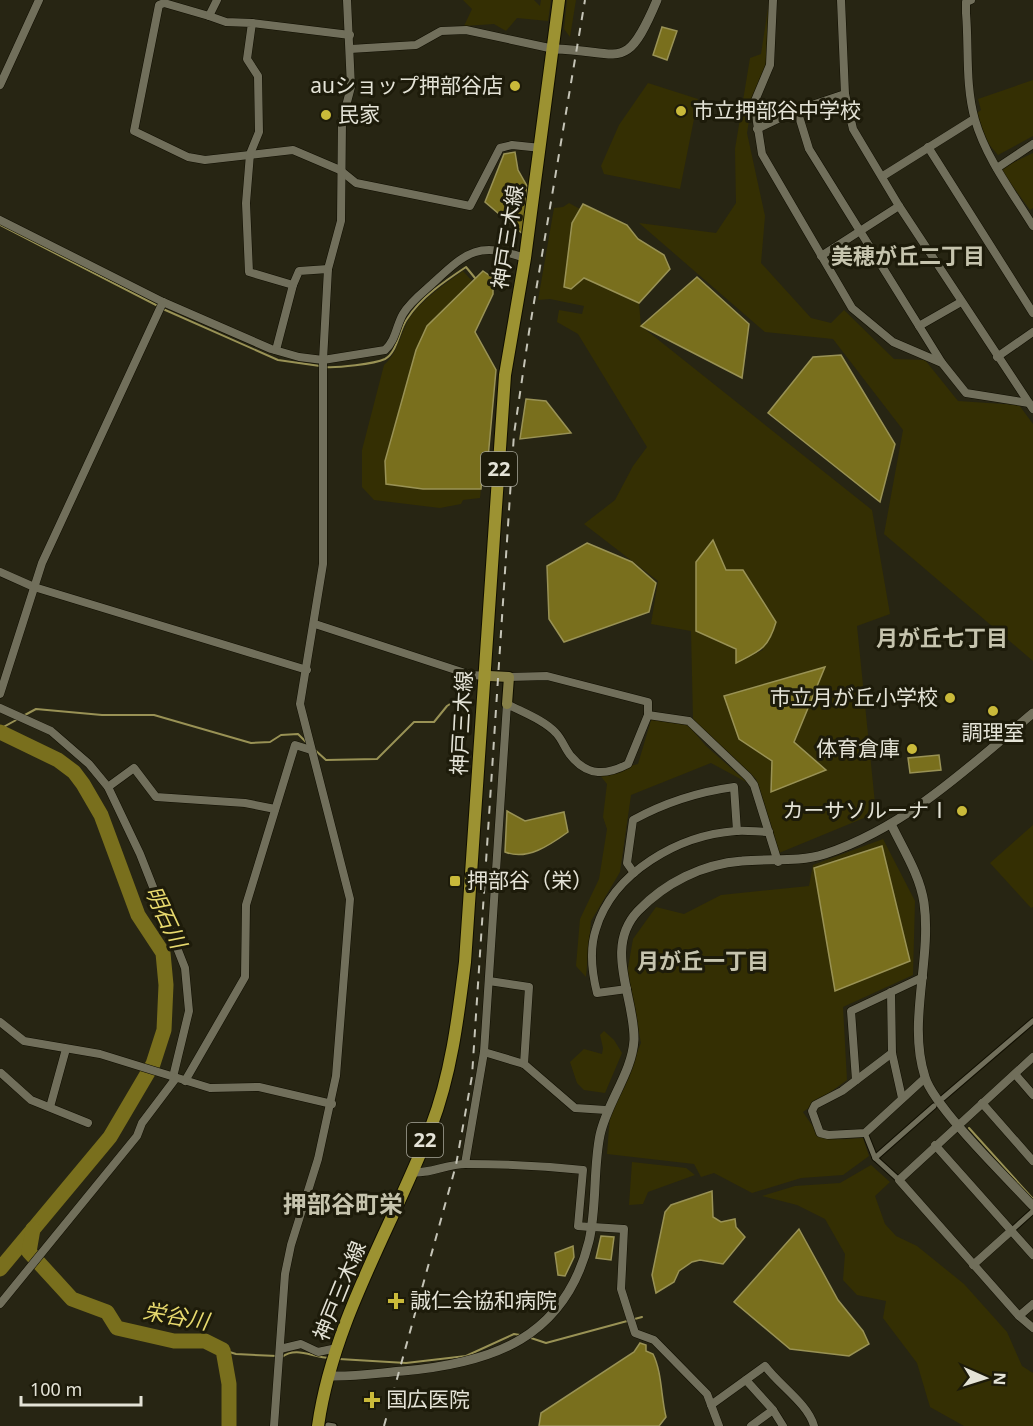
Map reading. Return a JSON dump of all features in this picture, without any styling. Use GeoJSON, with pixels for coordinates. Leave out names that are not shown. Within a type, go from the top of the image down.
{"type":"FeatureCollection","features":[{"type":"Feature","properties":{"kind":"main road","name":"神戸三木線"},"geometry":{"type":"LineString","coordinates":[[327,1426],[330,1376],[336,1355],[351,1309],[431,1126],[456,1029],[465,962],[505,375],[541,148],[559,0]]}},
{"type":"Feature","properties":{"kind":"main road"},"geometry":{"type":"LineString","coordinates":[[486,676],[509,677],[507,704]]}},
{"type":"Feature","properties":{"kind":"street"},"geometry":{"type":"LineString","coordinates":[[0,85],[39,0]]}},
{"type":"Feature","properties":{"kind":"street"},"geometry":{"type":"LineString","coordinates":[[209,16],[217,0]]}},
{"type":"Feature","properties":{"kind":"street"},"geometry":{"type":"LineString","coordinates":[[274,1426],[285,1274],[291,1245],[309,1193],[332,1104],[350,899],[300,704],[315,624],[323,564],[323,360],[327,269],[341,221],[342,122],[351,87],[347,0]]}},
{"type":"Feature","properties":{"kind":"street"},"geometry":{"type":"LineString","coordinates":[[350,49],[416,45],[441,31],[466,30],[554,49],[572,49],[604,56],[622,54],[638,41],[657,0]]}},
{"type":"Feature","properties":{"kind":"street"},"geometry":{"type":"LineString","coordinates":[[773,0],[770,65],[754,104],[762,154],[852,308],[893,342],[942,363]]}},
{"type":"Feature","properties":{"kind":"street"},"geometry":{"type":"LineString","coordinates":[[841,0],[845,94],[853,129],[899,206],[1031,406]]}},
{"type":"Feature","properties":{"kind":"street"},"geometry":{"type":"LineString","coordinates":[[971,0],[966,2],[966,12],[969,83],[974,118],[997,168],[1033,226]]}},
{"type":"Feature","properties":{"kind":"street"},"geometry":{"type":"LineString","coordinates":[[350,35],[217,20],[164,3],[159,6],[134,131],[188,157],[205,160],[293,150],[340,170],[356,183],[470,206],[500,148],[512,145],[541,148]]}},
{"type":"Feature","properties":{"kind":"street"},"geometry":{"type":"LineString","coordinates":[[252,23],[247,59],[258,76],[259,132],[250,154],[246,203],[249,272],[293,285]]}},
{"type":"Feature","properties":{"kind":"street"},"geometry":{"type":"LineString","coordinates":[[757,129],[797,110],[845,94]]}},
{"type":"Feature","properties":{"kind":"street"},"geometry":{"type":"LineString","coordinates":[[797,110],[809,149],[942,363],[966,393],[1031,406]]}},
{"type":"Feature","properties":{"kind":"street"},"geometry":{"type":"LineString","coordinates":[[883,176],[974,118]]}},
{"type":"Feature","properties":{"kind":"street"},"geometry":{"type":"LineString","coordinates":[[997,168],[1033,144]]}},
{"type":"Feature","properties":{"kind":"street"},"geometry":{"type":"LineString","coordinates":[[928,147],[1033,313]]}},
{"type":"Feature","properties":{"kind":"street"},"geometry":{"type":"LineString","coordinates":[[821,256],[899,206]]}},
{"type":"Feature","properties":{"kind":"street"},"geometry":{"type":"LineString","coordinates":[[0,220],[164,302],[276,350],[299,357],[323,360],[385,350],[392,344],[402,315],[411,303],[462,257],[481,250],[500,250],[525,258]]}},
{"type":"Feature","properties":{"kind":"street"},"geometry":{"type":"LineString","coordinates":[[276,350],[293,285],[299,271],[327,269]]}},
{"type":"Feature","properties":{"kind":"street"},"geometry":{"type":"LineString","coordinates":[[0,694],[42,563],[164,302]]}},
{"type":"Feature","properties":{"kind":"street"},"geometry":{"type":"LineString","coordinates":[[919,326],[961,302]]}},
{"type":"Feature","properties":{"kind":"street"},"geometry":{"type":"LineString","coordinates":[[997,357],[1033,332]]}},
{"type":"Feature","properties":{"kind":"street"},"geometry":{"type":"LineString","coordinates":[[0,572],[34,587],[306,670]]}},
{"type":"Feature","properties":{"kind":"street"},"geometry":{"type":"LineString","coordinates":[[315,624],[471,675],[486,676]]}},
{"type":"Feature","properties":{"kind":"street"},"geometry":{"type":"LineString","coordinates":[[465,1164],[484,1052],[507,704],[555,732],[571,756],[585,769],[599,774],[610,774],[628,764],[638,746],[648,715],[648,702],[605,690],[548,676],[509,677]]}},
{"type":"Feature","properties":{"kind":"street"},"geometry":{"type":"LineString","coordinates":[[0,708],[51,732],[89,764],[108,787],[140,854],[185,968],[189,1011],[178,1078]]}},
{"type":"Feature","properties":{"kind":"street"},"geometry":{"type":"LineString","coordinates":[[330,1376],[450,1367],[489,1355],[522,1341],[550,1316],[575,1283],[592,1227],[599,1137],[606,1110],[633,1052],[633,1027],[621,957],[624,932],[636,914],[662,889],[707,867],[742,861],[778,862],[824,854],[891,824],[940,792],[1033,713]]}},
{"type":"Feature","properties":{"kind":"street"},"geometry":{"type":"LineString","coordinates":[[648,715],[689,721],[748,777],[754,785],[778,862]]}},
{"type":"Feature","properties":{"kind":"street"},"geometry":{"type":"LineString","coordinates":[[0,1304],[137,1136],[142,1124],[178,1078],[245,977],[246,905],[295,745],[311,750]]}},
{"type":"Feature","properties":{"kind":"street"},"geometry":{"type":"LineString","coordinates":[[108,787],[134,768],[156,797],[244,802],[275,809]]}},
{"type":"Feature","properties":{"kind":"street"},"geometry":{"type":"LineString","coordinates":[[634,873],[627,863],[633,820],[665,803],[700,792],[734,787],[736,831]]}},
{"type":"Feature","properties":{"kind":"street"},"geometry":{"type":"LineString","coordinates":[[891,824],[919,880],[925,905],[919,1040],[925,1078],[939,1102],[1033,1206]]}},
{"type":"Feature","properties":{"kind":"street"},"geometry":{"type":"LineString","coordinates":[[627,989],[597,993],[591,958],[596,929],[610,898],[634,873],[680,845],[700,837],[736,831],[769,832]]}},
{"type":"Feature","properties":{"kind":"street"},"geometry":{"type":"LineString","coordinates":[[856,1080],[851,1011],[923,977]]}},
{"type":"Feature","properties":{"kind":"street"},"geometry":{"type":"LineString","coordinates":[[489,981],[529,987],[524,1064]]}},
{"type":"Feature","properties":{"kind":"street"},"geometry":{"type":"LineString","coordinates":[[891,992],[892,1053],[903,1098]]}},
{"type":"Feature","properties":{"kind":"street"},"geometry":{"type":"LineString","coordinates":[[0,1022],[24,1041],[100,1054],[210,1088],[259,1087],[332,1104]]}},
{"type":"Feature","properties":{"kind":"street"},"geometry":{"type":"LineString","coordinates":[[944,1098],[1032,1024]]}},
{"type":"Feature","properties":{"kind":"street"},"geometry":{"type":"LineString","coordinates":[[50,1107],[66,1049]]}},
{"type":"Feature","properties":{"kind":"street"},"geometry":{"type":"LineString","coordinates":[[484,1052],[524,1064],[575,1108],[606,1110]]}},
{"type":"Feature","properties":{"kind":"street"},"geometry":{"type":"LineString","coordinates":[[892,1053],[835,1096],[815,1105],[812,1111],[820,1133],[828,1135],[865,1133],[925,1078]]}},
{"type":"Feature","properties":{"kind":"street"},"geometry":{"type":"LineString","coordinates":[[899,1180],[1033,1058]]}},
{"type":"Feature","properties":{"kind":"street"},"geometry":{"type":"LineString","coordinates":[[1,1073],[31,1100],[88,1123]]}},
{"type":"Feature","properties":{"kind":"street"},"geometry":{"type":"LineString","coordinates":[[1015,1074],[1033,1095]]}},
{"type":"Feature","properties":{"kind":"street"},"geometry":{"type":"LineString","coordinates":[[982,1103],[1033,1161]]}},
{"type":"Feature","properties":{"kind":"street"},"geometry":{"type":"LineString","coordinates":[[875,1158],[934,1106]]}},
{"type":"Feature","properties":{"kind":"street"},"geometry":{"type":"LineString","coordinates":[[865,1133],[875,1158],[899,1180],[1019,1316],[1033,1328]]}},
{"type":"Feature","properties":{"kind":"street"},"geometry":{"type":"LineString","coordinates":[[935,1145],[1033,1255]]}},
{"type":"Feature","properties":{"kind":"street"},"geometry":{"type":"LineString","coordinates":[[411,1172],[420,1174],[442,1165],[465,1164],[583,1170],[578,1226],[624,1229],[621,1289],[635,1333],[654,1340],[707,1394],[716,1425]]}},
{"type":"Feature","properties":{"kind":"street"},"geometry":{"type":"LineString","coordinates":[[973,1265],[1033,1211]]}},
{"type":"Feature","properties":{"kind":"street"},"geometry":{"type":"LineString","coordinates":[[1019,1316],[1033,1304]]}},
{"type":"Feature","properties":{"kind":"street"},"geometry":{"type":"LineString","coordinates":[[280,1351],[301,1344],[318,1352],[336,1355]]}},
{"type":"Feature","properties":{"kind":"street"},"geometry":{"type":"LineString","coordinates":[[711,1405],[765,1366],[780,1386],[810,1413],[814,1426]]}},
{"type":"Feature","properties":{"kind":"street"},"geometry":{"type":"LineString","coordinates":[[746,1380],[773,1410],[783,1426]]}},
{"type":"Feature","properties":{"kind":"street"},"geometry":{"type":"LineString","coordinates":[[751,1426],[773,1410]]}},
{"type":"Feature","properties":{"kind":"shaded area"},"geometry":{"type":"Polygon","coordinates":[[[463,0],[534,0],[540,6],[541,0],[551,0],[548,21],[517,18],[506,31],[494,24],[464,26],[472,9],[463,0]]]}},
{"type":"Feature","properties":{"kind":"shaded area"},"geometry":{"type":"Polygon","coordinates":[[[567,0],[576,0],[570,37],[564,29],[567,0]]]}},
{"type":"Feature","properties":{"kind":"shaded area"},"geometry":{"type":"Polygon","coordinates":[[[769,2],[767,62],[752,102],[747,133],[765,216],[761,263],[811,318],[831,323],[844,310],[894,359],[925,360],[958,401],[1019,405],[1033,424],[1033,661],[884,534],[903,430],[833,339],[765,332],[639,223],[716,233],[736,203],[735,149],[750,58],[761,54],[769,2]]]}},
{"type":"Feature","properties":{"kind":"shaded area"},"geometry":{"type":"Polygon","coordinates":[[[662,27],[677,31],[667,60],[653,55],[662,27]]]}},
{"type":"Feature","properties":{"kind":"shaded area"},"geometry":{"type":"Polygon","coordinates":[[[1033,80],[1033,136],[998,155],[986,141],[977,113],[981,110],[978,99],[1033,80]]]}},
{"type":"Feature","properties":{"kind":"shaded area"},"geometry":{"type":"Polygon","coordinates":[[[648,83],[698,99],[680,189],[604,174],[601,166],[619,125],[648,83]]]}},
{"type":"Feature","properties":{"kind":"shaded area"},"geometry":{"type":"Polygon","coordinates":[[[515,152],[518,170],[527,186],[524,235],[485,202],[504,154],[515,152]]]}},
{"type":"Feature","properties":{"kind":"shaded area"},"geometry":{"type":"Polygon","coordinates":[[[1033,153],[1033,208],[1030,210],[1000,169],[1033,153]]]}},
{"type":"Feature","properties":{"kind":"shaded area"},"geometry":{"type":"Polygon","coordinates":[[[569,203],[580,209],[572,223],[571,289],[584,278],[639,303],[641,326],[872,510],[890,614],[857,626],[876,813],[779,853],[756,779],[693,720],[691,631],[651,624],[658,581],[584,524],[615,500],[633,466],[647,447],[578,334],[557,322],[559,310],[582,314],[584,306],[550,299],[538,300],[554,208],[563,207],[569,203]],[[713,541],[736,649],[736,663],[763,650],[713,541]],[[824,667],[772,761],[771,792],[826,769],[794,742],[824,667]]]}},
{"type":"Feature","properties":{"kind":"shaded area"},"geometry":{"type":"Polygon","coordinates":[[[583,204],[627,225],[638,239],[664,255],[670,269],[639,303],[584,278],[571,289],[564,287],[572,223],[583,204]]]}},
{"type":"Feature","properties":{"kind":"shaded area"},"geometry":{"type":"Polygon","coordinates":[[[463,271],[472,281],[427,326],[416,350],[385,461],[386,484],[481,489],[480,498],[463,500],[461,504],[440,508],[374,500],[362,487],[362,450],[384,365],[393,355],[414,312],[463,271]]]}},
{"type":"Feature","properties":{"kind":"shaded area"},"geometry":{"type":"Polygon","coordinates":[[[483,271],[493,278],[493,294],[475,332],[496,370],[488,458],[483,463],[481,489],[423,489],[386,484],[385,461],[416,350],[427,326],[483,271]]]}},
{"type":"Feature","properties":{"kind":"shaded area"},"geometry":{"type":"Polygon","coordinates":[[[697,277],[749,324],[742,378],[641,326],[697,277]]]}},
{"type":"Feature","properties":{"kind":"shaded area"},"geometry":{"type":"Polygon","coordinates":[[[841,355],[895,444],[880,502],[768,413],[813,357],[841,355]]]}},
{"type":"Feature","properties":{"kind":"shaded area"},"geometry":{"type":"Polygon","coordinates":[[[526,399],[546,401],[571,433],[520,439],[526,399]]]}},
{"type":"Feature","properties":{"kind":"shaded area"},"geometry":{"type":"Polygon","coordinates":[[[713,540],[726,570],[743,570],[776,622],[766,644],[736,663],[736,649],[696,631],[696,562],[713,540]]]}},
{"type":"Feature","properties":{"kind":"shaded area"},"geometry":{"type":"Polygon","coordinates":[[[587,543],[632,562],[656,583],[649,612],[564,642],[549,619],[547,566],[587,543]]]}},
{"type":"Feature","properties":{"kind":"shaded area"},"geometry":{"type":"Polygon","coordinates":[[[825,667],[794,742],[826,770],[771,792],[772,761],[739,739],[724,696],[825,667]]]}},
{"type":"Feature","properties":{"kind":"shaded area"},"geometry":{"type":"Polygon","coordinates":[[[652,717],[688,725],[706,746],[748,783],[711,763],[631,795],[620,872],[591,921],[586,977],[576,966],[580,919],[599,879],[607,829],[603,817],[607,784],[599,774],[638,764],[652,717]]]}},
{"type":"Feature","properties":{"kind":"shaded area"},"geometry":{"type":"Polygon","coordinates":[[[939,755],[941,770],[910,773],[908,758],[939,755]]]}},
{"type":"Feature","properties":{"kind":"shaded area"},"geometry":{"type":"Polygon","coordinates":[[[507,811],[525,821],[564,812],[568,832],[530,853],[522,855],[505,852],[507,811]]]}},
{"type":"Feature","properties":{"kind":"shaded area"},"geometry":{"type":"Polygon","coordinates":[[[1033,825],[1033,907],[1031,908],[990,863],[1033,825]]]}},
{"type":"Feature","properties":{"kind":"shaded area"},"geometry":{"type":"Polygon","coordinates":[[[883,839],[915,901],[913,975],[843,1007],[847,1080],[803,1112],[816,1130],[827,1138],[863,1138],[869,1156],[843,1175],[801,1178],[752,1193],[714,1173],[701,1177],[694,1164],[607,1154],[610,1115],[641,1043],[627,973],[633,939],[656,907],[684,914],[721,895],[809,886],[813,865],[883,839]]]}},
{"type":"Feature","properties":{"kind":"shaded area"},"geometry":{"type":"Polygon","coordinates":[[[882,846],[910,961],[835,991],[814,868],[882,846]]]}},
{"type":"Feature","properties":{"kind":"shaded area"},"geometry":{"type":"Polygon","coordinates":[[[604,1031],[614,1040],[622,1053],[605,1093],[584,1090],[577,1083],[570,1062],[584,1049],[602,1054],[600,1035],[604,1031]]]}},
{"type":"Feature","properties":{"kind":"shaded area"},"geometry":{"type":"Polygon","coordinates":[[[632,1162],[686,1168],[695,1175],[648,1192],[643,1204],[629,1205],[632,1162]]]}},
{"type":"Feature","properties":{"kind":"shaded area"},"geometry":{"type":"Polygon","coordinates":[[[871,1165],[890,1182],[875,1196],[885,1224],[896,1236],[917,1246],[964,1284],[1007,1332],[1022,1366],[1033,1373],[1033,1426],[964,1426],[930,1407],[917,1363],[883,1318],[886,1301],[857,1295],[843,1280],[845,1254],[825,1219],[797,1205],[762,1196],[795,1186],[840,1183],[871,1165]]]}},
{"type":"Feature","properties":{"kind":"shaded area"},"geometry":{"type":"Polygon","coordinates":[[[712,1191],[713,1217],[721,1222],[735,1219],[736,1227],[745,1237],[723,1264],[700,1260],[692,1262],[679,1271],[674,1282],[656,1293],[652,1275],[665,1212],[671,1205],[712,1191]]]}},
{"type":"Feature","properties":{"kind":"shaded area"},"geometry":{"type":"Polygon","coordinates":[[[799,1229],[838,1300],[863,1331],[869,1344],[849,1356],[790,1349],[734,1302],[799,1229]]]}},
{"type":"Feature","properties":{"kind":"shaded area"},"geometry":{"type":"Polygon","coordinates":[[[601,1236],[614,1237],[611,1260],[596,1258],[601,1236]]]}},
{"type":"Feature","properties":{"kind":"shaded area"},"geometry":{"type":"Polygon","coordinates":[[[573,1246],[574,1257],[565,1276],[558,1275],[555,1253],[573,1246]]]}},
{"type":"Feature","properties":{"kind":"shaded area"},"geometry":{"type":"Polygon","coordinates":[[[640,1343],[646,1345],[646,1351],[653,1354],[658,1369],[666,1417],[659,1426],[539,1426],[541,1413],[634,1352],[640,1343]]]}},
{"type":"Feature","properties":{"kind":"waterway"},"geometry":{"type":"LineString","coordinates":[[0,225],[158,306]]}},
{"type":"Feature","properties":{"kind":"waterway"},"geometry":{"type":"LineString","coordinates":[[325,367],[355,365],[385,359],[395,347],[407,319],[426,297],[466,267],[475,278]]}},
{"type":"Feature","properties":{"kind":"waterway"},"geometry":{"type":"LineString","coordinates":[[163,309],[278,360],[320,366]]}},
{"type":"Feature","properties":{"kind":"waterway"},"geometry":{"type":"LineString","coordinates":[[315,750],[326,760],[377,759],[414,722],[434,722],[447,706],[465,694]]}},
{"type":"Feature","properties":{"kind":"waterway"},"geometry":{"type":"LineString","coordinates":[[23,716],[36,709],[102,715],[154,715],[251,743],[270,742],[281,735],[298,734],[306,742]]}},
{"type":"Feature","properties":{"kind":"waterway"},"geometry":{"type":"LineString","coordinates":[[0,729],[18,719]]}},
{"type":"Feature","properties":{"kind":"waterway","name":"明石川"},"geometry":{"type":"LineString","coordinates":[[0,732],[58,760],[74,772],[83,784],[101,815],[138,915],[163,953],[166,985],[164,1030],[153,1064],[110,1137],[0,1269]]}},
{"type":"Feature","properties":{"kind":"waterway"},"geometry":{"type":"LineString","coordinates":[[969,1128],[1033,1199]]}},
{"type":"Feature","properties":{"kind":"waterway","name":"栄谷川"},"geometry":{"type":"LineString","coordinates":[[33,1229],[29,1252],[72,1299],[107,1312],[117,1328],[174,1341],[205,1341],[223,1350],[229,1384],[229,1426]]}},
{"type":"Feature","properties":{"kind":"waterway"},"geometry":{"type":"LineString","coordinates":[[528,1337],[546,1343],[642,1317]]}},
{"type":"Feature","properties":{"kind":"waterway"},"geometry":{"type":"LineString","coordinates":[[339,1359],[406,1363],[466,1356],[514,1334],[520,1335]]}},
{"type":"Feature","properties":{"kind":"waterway"},"geometry":{"type":"LineString","coordinates":[[223,1350],[236,1354],[277,1356]]}},
{"type":"Feature","properties":{"kind":"waterway"},"geometry":{"type":"LineString","coordinates":[[282,1357],[299,1352],[330,1358]]}},
{"type":"Feature","properties":{"kind":"railway"},"geometry":{"type":"LineString","coordinates":[[384,1426],[456,1165],[472,1076],[514,434],[585,0]]}},
{"type":"Feature","properties":{"kind":"place","name":"auショップ押部谷店"},"geometry":{"type":"Point","coordinates":[515,86]}},
{"type":"Feature","properties":{"kind":"place","name":"市立押部谷中学校"},"geometry":{"type":"Point","coordinates":[681,111]}},
{"type":"Feature","properties":{"kind":"place","name":"民家"},"geometry":{"type":"Point","coordinates":[326,115]}},
{"type":"Feature","properties":{"kind":"place","name":"市立月が丘小学校"},"geometry":{"type":"Point","coordinates":[950,698]}},
{"type":"Feature","properties":{"kind":"place","name":"調理室"},"geometry":{"type":"Point","coordinates":[993,711]}},
{"type":"Feature","properties":{"kind":"place","name":"体育倉庫"},"geometry":{"type":"Point","coordinates":[912,749]}},
{"type":"Feature","properties":{"kind":"place","name":"カーサソルーナⅠ"},"geometry":{"type":"Point","coordinates":[962,811]}},
{"type":"Feature","properties":{"kind":"place","name":"押部谷（栄）"},"geometry":{"type":"Point","coordinates":[455,881]}},
{"type":"Feature","properties":{"kind":"place","name":"誠仁会協和病院"},"geometry":{"type":"Point","coordinates":[396,1301]}},
{"type":"Feature","properties":{"kind":"place","name":"国広医院"},"geometry":{"type":"Point","coordinates":[372,1400]}},
{"type":"Feature","properties":{"kind":"district","name":"美穂が丘二丁目"},"geometry":{"type":"Point","coordinates":[908,256]}},
{"type":"Feature","properties":{"kind":"district","name":"月が丘七丁目"},"geometry":{"type":"Point","coordinates":[942,638]}},
{"type":"Feature","properties":{"kind":"district","name":"月が丘一丁目"},"geometry":{"type":"Point","coordinates":[703,961]}},
{"type":"Feature","properties":{"kind":"district","name":"押部谷町栄"},"geometry":{"type":"Point","coordinates":[343,1205]}}]}
